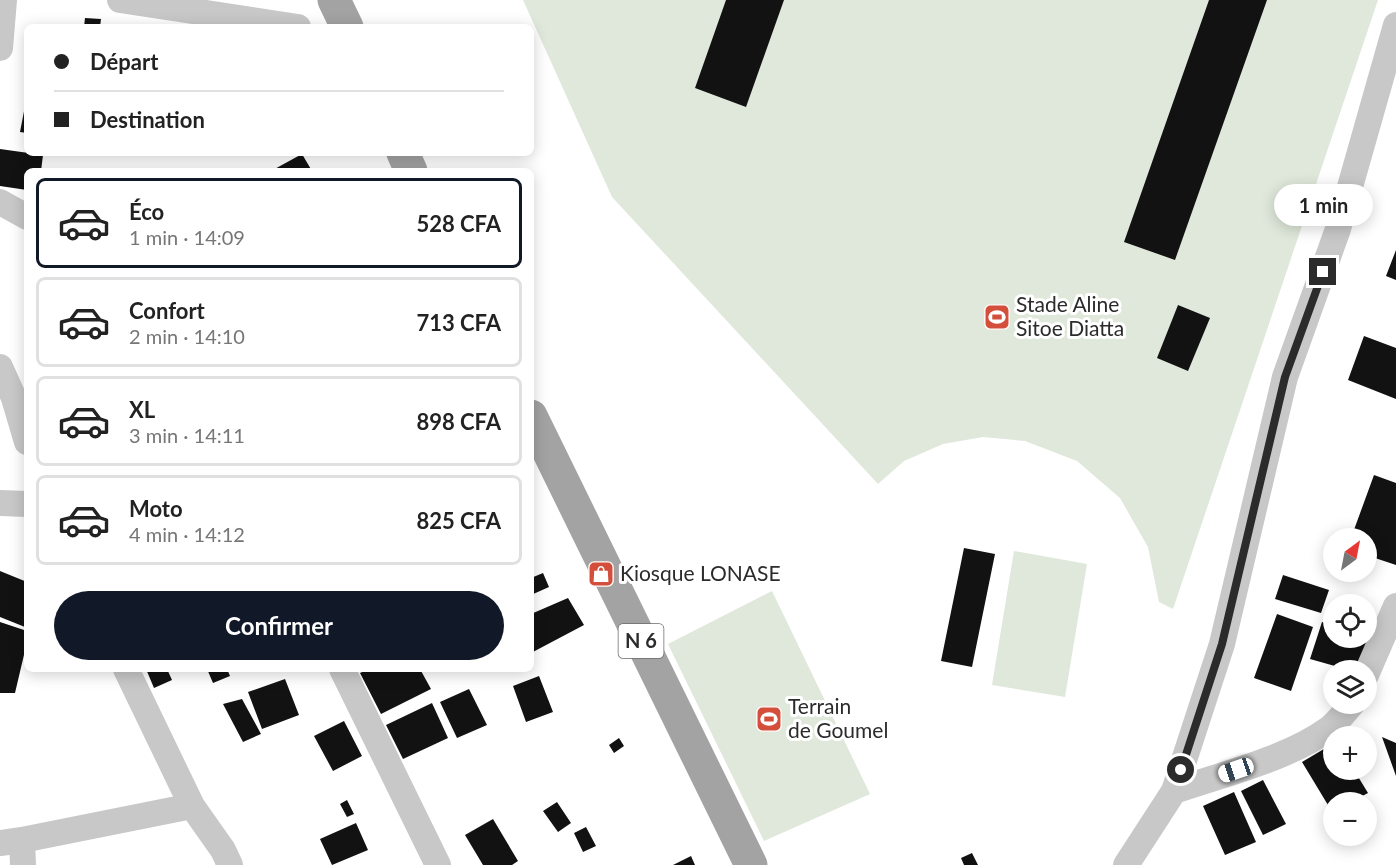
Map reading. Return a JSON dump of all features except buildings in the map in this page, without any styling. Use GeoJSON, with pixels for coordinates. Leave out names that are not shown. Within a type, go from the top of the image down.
{"type":"FeatureCollection","features":[{"type":"Feature","properties":{"kind":"main road"},"geometry":{"type":"LineString","coordinates":[[334,0],[346,24]]}},
{"type":"Feature","properties":{"kind":"main road","name":"N 6"},"geometry":{"type":"LineString","coordinates":[[534,422],[751,865]]}},
{"type":"Feature","properties":{"kind":"street"},"geometry":{"type":"LineString","coordinates":[[0,48],[4,0]]}},
{"type":"Feature","properties":{"kind":"street"},"geometry":{"type":"LineString","coordinates":[[120,0],[278,24]]}},
{"type":"Feature","properties":{"kind":"street"},"geometry":{"type":"LineString","coordinates":[[1126,865],[1174,791],[1222,644],[1285,377],[1338,229],[1396,25]]}},
{"type":"Feature","properties":{"kind":"street"},"geometry":{"type":"LineString","coordinates":[[0,202],[24,215]]}},
{"type":"Feature","properties":{"kind":"street"},"geometry":{"type":"LineString","coordinates":[[0,367],[14,398],[24,432]]}},
{"type":"Feature","properties":{"kind":"street"},"geometry":{"type":"LineString","coordinates":[[0,503],[24,504]]}},
{"type":"Feature","properties":{"kind":"street"},"geometry":{"type":"LineString","coordinates":[[1373,660],[1396,606]]}},
{"type":"Feature","properties":{"kind":"street"},"geometry":{"type":"LineString","coordinates":[[127,672],[192,806],[223,850],[230,865]]}},
{"type":"Feature","properties":{"kind":"street"},"geometry":{"type":"LineString","coordinates":[[343,672],[438,865]]}},
{"type":"Feature","properties":{"kind":"street"},"geometry":{"type":"LineString","coordinates":[[1174,791],[1278,756],[1304,744],[1331,727],[1343,714]]}},
{"type":"Feature","properties":{"kind":"street"},"geometry":{"type":"LineString","coordinates":[[15,849],[192,806]]}},
{"type":"Feature","properties":{"kind":"shaded area","name":"Stade Aline Sitoe Diatta"},"geometry":{"type":"Polygon","coordinates":[[[523,0],[1378,0],[1173,609],[1159,602],[1148,547],[1120,498],[1077,461],[1025,441],[983,437],[943,444],[904,461],[878,484],[612,197],[523,0]]]}},
{"type":"Feature","properties":{"kind":"shaded area"},"geometry":{"type":"Polygon","coordinates":[[[1014,551],[1087,564],[1065,697],[992,685],[1014,551]]]}},
{"type":"Feature","properties":{"kind":"shaded area","name":"Terrain de Goumel"},"geometry":{"type":"Polygon","coordinates":[[[772,591],[870,794],[764,841],[668,644],[772,591]]]}},
{"type":"Feature","properties":{"kind":"place","name":"Stade Aline Sitoe Diatta"},"geometry":{"type":"Point","coordinates":[997,317]}},
{"type":"Feature","properties":{"kind":"place","name":"Kiosque LONASE"},"geometry":{"type":"Point","coordinates":[601,574]}},
{"type":"Feature","properties":{"kind":"place","name":"Terrain de Goumel"},"geometry":{"type":"Point","coordinates":[769,719]}},
{"type":"Feature","properties":{"kind":"route"},"geometry":{"type":"LineString","coordinates":[[1181,770],[1222,644],[1285,377],[1323,272]]}}]}
